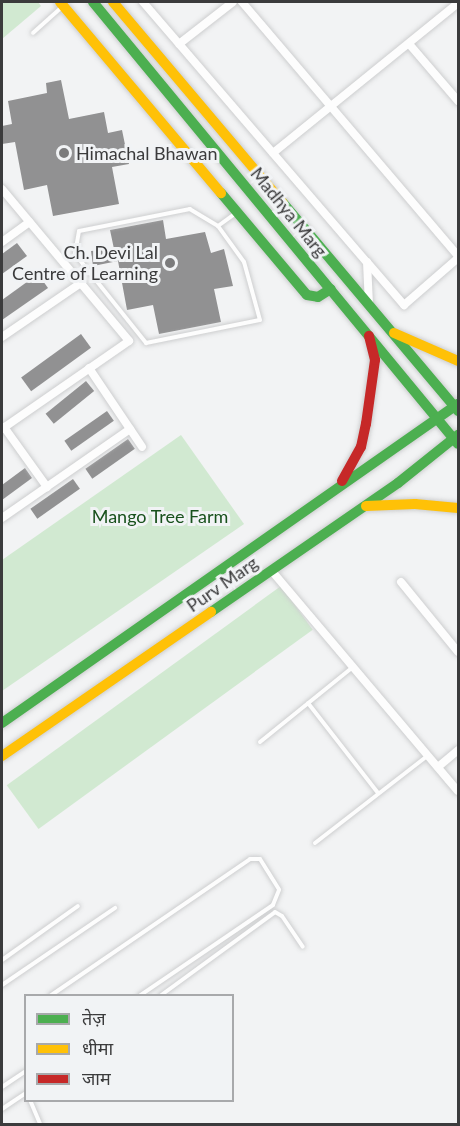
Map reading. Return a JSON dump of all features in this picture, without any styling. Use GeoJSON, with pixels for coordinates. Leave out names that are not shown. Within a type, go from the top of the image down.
{"type":"FeatureCollection","features":[{"type":"Feature","properties":{"kind":"main road","name":"Madhya Marg"},"geometry":{"type":"LineString","coordinates":[[93,2],[457,439]]}},
{"type":"Feature","properties":{"kind":"main road","name":"Madhya Marg"},"geometry":{"type":"LineString","coordinates":[[113,2],[388,330],[457,407]]}},
{"type":"Feature","properties":{"kind":"main road"},"geometry":{"type":"LineString","coordinates":[[62,4],[307,295],[318,297],[331,289]]}},
{"type":"Feature","properties":{"kind":"main road"},"geometry":{"type":"LineString","coordinates":[[388,330],[459,361]]}},
{"type":"Feature","properties":{"kind":"main road"},"geometry":{"type":"LineString","coordinates":[[335,490],[353,466],[362,447],[375,360],[368,332]]}},
{"type":"Feature","properties":{"kind":"main road","name":"Purv Marg"},"geometry":{"type":"LineString","coordinates":[[2,723],[457,407]]}},
{"type":"Feature","properties":{"kind":"main road","name":"Purv Marg"},"geometry":{"type":"LineString","coordinates":[[2,756],[364,507],[457,439]]}},
{"type":"Feature","properties":{"kind":"main road"},"geometry":{"type":"LineString","coordinates":[[364,507],[415,504],[459,508]]}},
{"type":"Feature","properties":{"kind":"street"},"geometry":{"type":"LineString","coordinates":[[143,2],[404,305],[459,257],[242,2]]}},
{"type":"Feature","properties":{"kind":"street"},"geometry":{"type":"LineString","coordinates":[[179,44],[233,2]]}},
{"type":"Feature","properties":{"kind":"street"},"geometry":{"type":"LineString","coordinates":[[273,153],[410,45],[455,4]]}},
{"type":"Feature","properties":{"kind":"street"},"geometry":{"type":"LineString","coordinates":[[410,45],[459,100]]}},
{"type":"Feature","properties":{"kind":"street"},"geometry":{"type":"LineString","coordinates":[[2,189],[129,341],[3,428],[47,487]]}},
{"type":"Feature","properties":{"kind":"street"},"geometry":{"type":"LineString","coordinates":[[2,242],[30,222]]}},
{"type":"Feature","properties":{"kind":"street"},"geometry":{"type":"LineString","coordinates":[[367,262],[369,305]]}},
{"type":"Feature","properties":{"kind":"street"},"geometry":{"type":"LineString","coordinates":[[2,337],[81,283]]}},
{"type":"Feature","properties":{"kind":"street"},"geometry":{"type":"LineString","coordinates":[[89,368],[142,447]]}},
{"type":"Feature","properties":{"kind":"street"},"geometry":{"type":"LineString","coordinates":[[2,518],[130,429]]}},
{"type":"Feature","properties":{"kind":"street"},"geometry":{"type":"LineString","coordinates":[[271,570],[459,792]]}},
{"type":"Feature","properties":{"kind":"street"},"geometry":{"type":"LineString","coordinates":[[401,582],[459,652]]}},
{"type":"Feature","properties":{"kind":"street"},"geometry":{"type":"LineString","coordinates":[[438,767],[459,750]]}},
{"type":"Feature","properties":{"kind":"lane"},"geometry":{"type":"LineString","coordinates":[[33,33],[62,4]]}},
{"type":"Feature","properties":{"kind":"lane"},"geometry":{"type":"LineString","coordinates":[[190,209],[218,226],[244,262],[260,320],[146,343],[75,254],[79,231],[190,209]]}},
{"type":"Feature","properties":{"kind":"lane"},"geometry":{"type":"LineString","coordinates":[[218,226],[237,212]]}},
{"type":"Feature","properties":{"kind":"lane"},"geometry":{"type":"LineString","coordinates":[[261,742],[353,667]]}},
{"type":"Feature","properties":{"kind":"lane"},"geometry":{"type":"LineString","coordinates":[[308,703],[378,793]]}},
{"type":"Feature","properties":{"kind":"lane"},"geometry":{"type":"LineString","coordinates":[[315,843],[428,755]]}},
{"type":"Feature","properties":{"kind":"lane"},"geometry":{"type":"LineString","coordinates":[[53,994],[250,859],[260,859],[279,890],[273,905],[141,994]]}},
{"type":"Feature","properties":{"kind":"lane"},"geometry":{"type":"LineString","coordinates":[[2,960],[78,906]]}},
{"type":"Feature","properties":{"kind":"lane"},"geometry":{"type":"LineString","coordinates":[[2,985],[115,908]]}},
{"type":"Feature","properties":{"kind":"lane"},"geometry":{"type":"LineString","coordinates":[[163,994],[275,912],[282,916],[303,947]]}},
{"type":"Feature","properties":{"kind":"lane"},"geometry":{"type":"LineString","coordinates":[[2,1087],[24,1072]]}},
{"type":"Feature","properties":{"kind":"lane"},"geometry":{"type":"LineString","coordinates":[[2,1109],[24,1094]]}},
{"type":"Feature","properties":{"kind":"lane"},"geometry":{"type":"LineString","coordinates":[[30,1102],[40,1125]]}},
{"type":"Feature","properties":{"kind":"green space"},"geometry":{"type":"Polygon","coordinates":[[[2,2],[38,2],[41,6],[2,39],[2,2]]]}},
{"type":"Feature","properties":{"kind":"green space","name":"Mango Tree Farm"},"geometry":{"type":"Polygon","coordinates":[[[181,435],[244,524],[2,691],[2,560],[181,435]]]}},
{"type":"Feature","properties":{"kind":"green space"},"geometry":{"type":"Polygon","coordinates":[[[281,586],[313,630],[38,829],[7,785],[281,586]]]}},
{"type":"Feature","properties":{"kind":"building"},"geometry":{"type":"Polygon","coordinates":[[[61,80],[69,119],[104,112],[108,133],[122,130],[129,164],[112,167],[119,204],[53,216],[47,185],[24,190],[15,142],[2,144],[2,126],[12,124],[8,101],[47,93],[46,83],[61,80]]]}},
{"type":"Feature","properties":{"kind":"building"},"geometry":{"type":"Polygon","coordinates":[[[163,220],[166,239],[205,232],[211,253],[224,249],[233,286],[214,289],[221,322],[159,334],[153,305],[127,310],[118,261],[93,266],[91,251],[114,249],[110,230],[163,220]]]}},
{"type":"Feature","properties":{"kind":"building"},"geometry":{"type":"Polygon","coordinates":[[[17,243],[27,256],[2,274],[2,254],[17,243]]]}},
{"type":"Feature","properties":{"kind":"building"},"geometry":{"type":"Polygon","coordinates":[[[38,274],[48,288],[2,320],[2,300],[38,274]]]}},
{"type":"Feature","properties":{"kind":"building"},"geometry":{"type":"Polygon","coordinates":[[[81,334],[91,348],[31,391],[21,377],[81,334]]]}},
{"type":"Feature","properties":{"kind":"building"},"geometry":{"type":"Polygon","coordinates":[[[86,381],[94,391],[54,424],[46,414],[86,381]]]}},
{"type":"Feature","properties":{"kind":"building"},"geometry":{"type":"Polygon","coordinates":[[[107,411],[114,421],[71,451],[64,441],[107,411]]]}},
{"type":"Feature","properties":{"kind":"building"},"geometry":{"type":"Polygon","coordinates":[[[128,439],[135,449],[92,479],[85,469],[128,439]]]}},
{"type":"Feature","properties":{"kind":"building"},"geometry":{"type":"Polygon","coordinates":[[[25,468],[32,478],[2,500],[2,485],[25,468]]]}},
{"type":"Feature","properties":{"kind":"building"},"geometry":{"type":"Polygon","coordinates":[[[73,479],[80,489],[37,519],[30,509],[73,479]]]}},
{"type":"Feature","properties":{"kind":"traffic: fast"},"geometry":{"type":"LineString","coordinates":[[93,2],[458,444]]}},
{"type":"Feature","properties":{"kind":"traffic: fast"},"geometry":{"type":"LineString","coordinates":[[221,193],[307,295],[318,297],[331,289]]}},
{"type":"Feature","properties":{"kind":"traffic: fast"},"geometry":{"type":"LineString","coordinates":[[283,203],[458,411]]}},
{"type":"Feature","properties":{"kind":"traffic: fast"},"geometry":{"type":"LineString","coordinates":[[2,723],[458,404]]}},
{"type":"Feature","properties":{"kind":"traffic: fast"},"geometry":{"type":"LineString","coordinates":[[211,612],[398,483],[458,435]]}},
{"type":"Feature","properties":{"kind":"traffic: slow"},"geometry":{"type":"LineString","coordinates":[[60,2],[221,193]]}},
{"type":"Feature","properties":{"kind":"traffic: slow"},"geometry":{"type":"LineString","coordinates":[[113,2],[283,203]]}},
{"type":"Feature","properties":{"kind":"traffic: slow"},"geometry":{"type":"LineString","coordinates":[[394,333],[458,361]]}},
{"type":"Feature","properties":{"kind":"traffic: slow"},"geometry":{"type":"LineString","coordinates":[[366,506],[415,504],[458,508]]}},
{"type":"Feature","properties":{"kind":"traffic: slow"},"geometry":{"type":"LineString","coordinates":[[2,756],[211,612]]}},
{"type":"Feature","properties":{"kind":"traffic: jam"},"geometry":{"type":"LineString","coordinates":[[342,481],[361,447],[366,424],[375,360],[369,336]]}},
{"type":"Feature","properties":{"kind":"place","name":"Himachal Bhawan"},"geometry":{"type":"Point","coordinates":[64,153]}},
{"type":"Feature","properties":{"kind":"place","name":"Ch. Devi Lal Centre of Learning"},"geometry":{"type":"Point","coordinates":[170,263]}}]}
